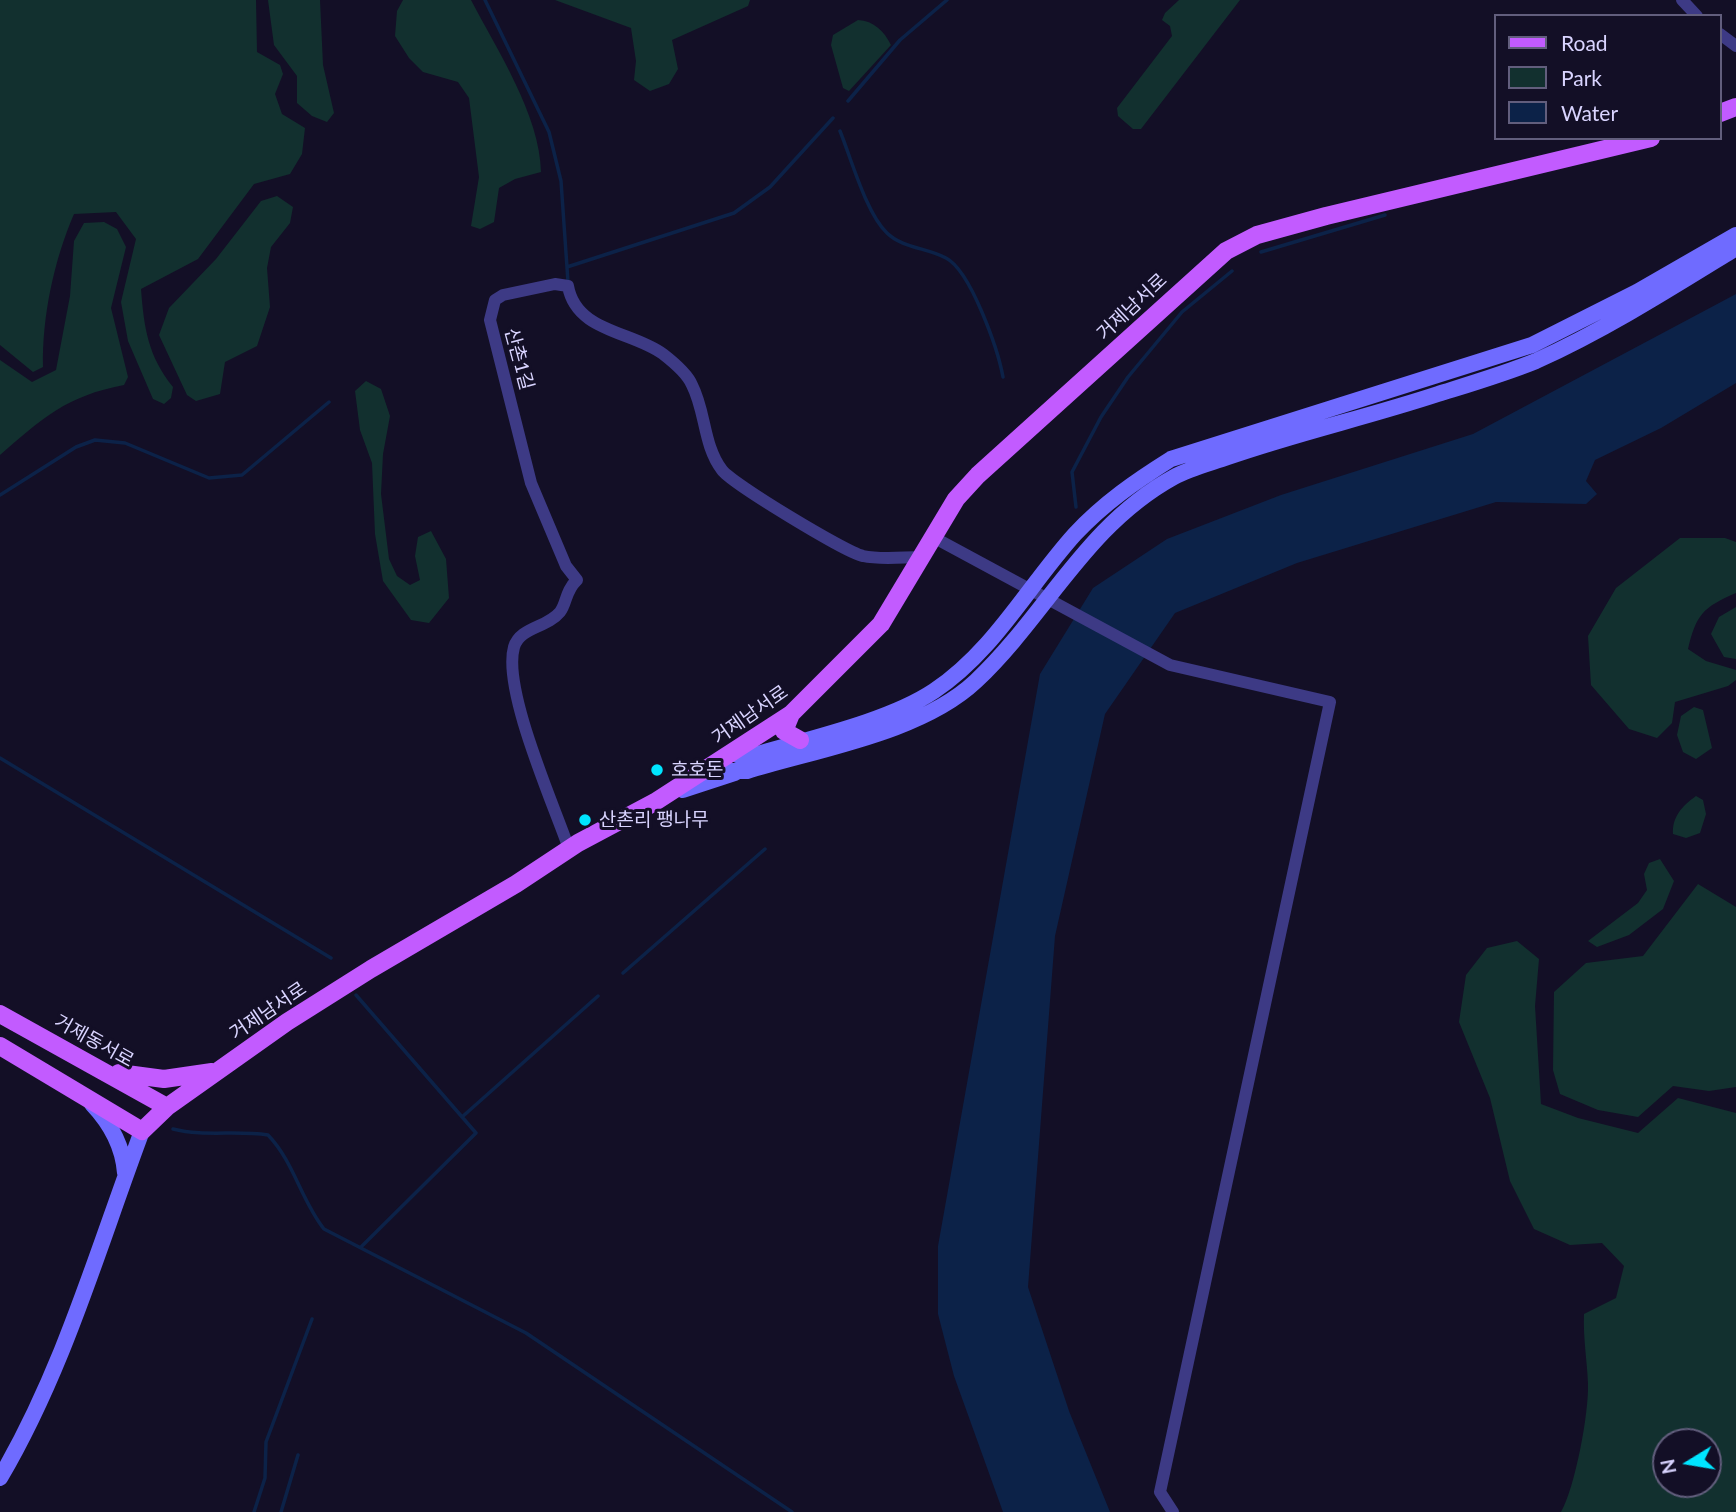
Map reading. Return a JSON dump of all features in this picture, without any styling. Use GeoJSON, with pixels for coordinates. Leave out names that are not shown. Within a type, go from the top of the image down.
{"type":"FeatureCollection","features":[{"type":"Feature","properties":{"kind":"main road","name":"거제남서로"},"geometry":{"type":"LineString","coordinates":[[142,1131],[167,1107],[216,1071],[371,969],[516,884],[569,849],[655,802],[791,714],[881,624],[956,499],[978,475],[1226,251],[1257,235],[1643,140]]}},
{"type":"Feature","properties":{"kind":"main road"},"geometry":{"type":"LineString","coordinates":[[791,714],[784,731],[800,740]]}},
{"type":"Feature","properties":{"kind":"main road","name":"거제동서로"},"geometry":{"type":"LineString","coordinates":[[0,1014],[98,1066],[167,1107]]}},
{"type":"Feature","properties":{"kind":"main road"},"geometry":{"type":"LineString","coordinates":[[0,1046],[142,1131]]}},
{"type":"Feature","properties":{"kind":"main road"},"geometry":{"type":"LineString","coordinates":[[98,1066],[141,1078],[164,1079],[216,1071]]}},
{"type":"Feature","properties":{"kind":"street"},"geometry":{"type":"LineString","coordinates":[[1682,0],[1695,14]]}},
{"type":"Feature","properties":{"kind":"street"},"geometry":{"type":"LineString","coordinates":[[733,753],[744,758],[866,720],[932,692],[960,671],[1032,590],[1074,535],[1101,508],[1134,482],[1171,459],[1532,345],[1637,292],[1736,235]]}},
{"type":"Feature","properties":{"kind":"street"},"geometry":{"type":"LineString","coordinates":[[655,802],[694,785],[908,722],[939,707],[974,683],[1056,603],[1070,567],[1111,522],[1176,475],[1254,448],[1436,395],[1535,361],[1638,307],[1736,248]]}},
{"type":"Feature","properties":{"kind":"street","name":"산촌1길"},"geometry":{"type":"LineString","coordinates":[[569,849],[514,690],[514,647],[523,633],[542,626],[561,611],[565,595],[577,580],[566,566],[531,483],[523,444],[491,336],[490,313],[495,300],[503,295],[555,284],[568,286],[571,300],[579,311],[606,328],[662,353],[692,384],[708,444],[723,472],[770,504],[861,556],[922,557]]}},
{"type":"Feature","properties":{"kind":"street"},"geometry":{"type":"LineString","coordinates":[[933,537],[1170,665],[1330,702],[1160,1492],[1173,1512]]}},
{"type":"Feature","properties":{"kind":"street"},"geometry":{"type":"LineString","coordinates":[[715,765],[738,773]]}},
{"type":"Feature","properties":{"kind":"street"},"geometry":{"type":"LineString","coordinates":[[82,1095],[112,1130],[124,1156],[125,1177]]}},
{"type":"Feature","properties":{"kind":"street","name":"거제남서로"},"geometry":{"type":"LineString","coordinates":[[0,1478],[24,1438],[65,1348],[142,1131]]}},
{"type":"Feature","properties":{"kind":"green space"},"geometry":{"type":"Polygon","coordinates":[[[0,0],[256,0],[257,52],[280,65],[283,74],[275,94],[282,114],[305,128],[302,154],[290,174],[254,184],[198,259],[141,289],[149,341],[158,364],[173,387],[171,398],[164,404],[153,399],[128,341],[121,302],[136,239],[116,212],[74,214],[51,289],[43,367],[33,372],[0,345],[0,0]]]}},
{"type":"Feature","properties":{"kind":"green space"},"geometry":{"type":"Polygon","coordinates":[[[268,0],[320,0],[323,65],[334,113],[327,122],[312,116],[297,103],[297,76],[274,45],[268,0]]]}},
{"type":"Feature","properties":{"kind":"green space"},"geometry":{"type":"Polygon","coordinates":[[[403,0],[471,0],[515,83],[533,128],[541,172],[515,179],[499,188],[494,222],[480,229],[471,226],[479,177],[469,98],[458,82],[423,72],[409,58],[395,36],[397,11],[403,0]]]}},
{"type":"Feature","properties":{"kind":"green space"},"geometry":{"type":"Polygon","coordinates":[[[555,0],[750,0],[748,6],[672,40],[678,69],[669,84],[650,91],[634,80],[636,61],[631,28],[555,0]]]}},
{"type":"Feature","properties":{"kind":"green space"},"geometry":{"type":"Polygon","coordinates":[[[1179,0],[1240,0],[1141,129],[1133,129],[1118,116],[1117,108],[1172,36],[1170,26],[1162,20],[1165,13],[1179,0]]]}},
{"type":"Feature","properties":{"kind":"green space"},"geometry":{"type":"Polygon","coordinates":[[[858,20],[869,22],[878,28],[891,45],[849,91],[843,88],[831,45],[833,35],[858,20]]]}},
{"type":"Feature","properties":{"kind":"green space"},"geometry":{"type":"Polygon","coordinates":[[[277,196],[293,207],[290,223],[271,247],[267,268],[270,307],[257,346],[225,362],[220,394],[196,401],[187,395],[159,335],[169,308],[216,259],[261,201],[277,196]]]}},
{"type":"Feature","properties":{"kind":"green space"},"geometry":{"type":"Polygon","coordinates":[[[104,222],[117,229],[126,247],[111,308],[128,377],[124,385],[86,395],[56,410],[0,455],[0,360],[32,382],[56,370],[70,296],[74,241],[84,223],[104,222]]]}},
{"type":"Feature","properties":{"kind":"green space"},"geometry":{"type":"Polygon","coordinates":[[[366,381],[381,389],[390,416],[383,454],[381,494],[389,559],[397,576],[410,585],[420,580],[415,556],[418,537],[431,531],[446,559],[449,598],[429,623],[411,620],[383,581],[375,534],[372,463],[360,430],[355,391],[366,381]]]}},
{"type":"Feature","properties":{"kind":"green space"},"geometry":{"type":"Polygon","coordinates":[[[1680,538],[1725,538],[1736,542],[1736,593],[1703,613],[1694,628],[1688,649],[1706,661],[1736,670],[1736,680],[1728,686],[1675,702],[1672,723],[1657,738],[1629,729],[1591,685],[1588,636],[1616,588],[1680,538]]]}},
{"type":"Feature","properties":{"kind":"green space"},"geometry":{"type":"Polygon","coordinates":[[[1736,607],[1736,659],[1724,657],[1711,634],[1719,617],[1736,607]]]}},
{"type":"Feature","properties":{"kind":"green space"},"geometry":{"type":"Polygon","coordinates":[[[1694,707],[1703,710],[1712,748],[1696,759],[1683,752],[1677,735],[1681,716],[1694,707]]]}},
{"type":"Feature","properties":{"kind":"green space"},"geometry":{"type":"Polygon","coordinates":[[[1696,796],[1703,800],[1706,814],[1700,833],[1686,838],[1673,834],[1674,822],[1679,812],[1696,796]]]}},
{"type":"Feature","properties":{"kind":"green space"},"geometry":{"type":"Polygon","coordinates":[[[1660,859],[1674,881],[1663,909],[1629,935],[1597,947],[1588,941],[1638,903],[1647,890],[1644,874],[1649,863],[1660,859]]]}},
{"type":"Feature","properties":{"kind":"green space"},"geometry":{"type":"Polygon","coordinates":[[[1698,884],[1736,907],[1736,1087],[1709,1091],[1673,1086],[1638,1117],[1598,1110],[1560,1094],[1553,1070],[1554,992],[1586,963],[1643,956],[1698,884]]]}},
{"type":"Feature","properties":{"kind":"green space"},"geometry":{"type":"Polygon","coordinates":[[[1517,941],[1539,959],[1535,1006],[1541,1104],[1578,1118],[1638,1133],[1678,1098],[1736,1113],[1736,1512],[1561,1512],[1576,1469],[1586,1413],[1588,1384],[1584,1314],[1616,1298],[1624,1266],[1602,1243],[1570,1245],[1534,1229],[1510,1181],[1490,1098],[1459,1022],[1466,975],[1487,948],[1517,941]]]}},
{"type":"Feature","properties":{"kind":"water"},"geometry":{"type":"Polygon","coordinates":[[[1736,294],[1736,383],[1661,428],[1595,460],[1586,481],[1597,494],[1586,504],[1496,502],[1297,563],[1175,613],[1105,714],[1055,936],[1028,1287],[1069,1411],[1110,1512],[1003,1512],[954,1376],[938,1314],[938,1246],[1040,674],[1093,588],[1167,539],[1281,495],[1473,434],[1736,294]]]}},
{"type":"Feature","properties":{"kind":"waterway"},"geometry":{"type":"LineString","coordinates":[[485,0],[549,132],[561,181],[568,282]]}},
{"type":"Feature","properties":{"kind":"waterway"},"geometry":{"type":"LineString","coordinates":[[848,101],[900,40],[947,0]]}},
{"type":"Feature","properties":{"kind":"waterway"},"geometry":{"type":"LineString","coordinates":[[567,267],[734,213],[770,187],[833,118]]}},
{"type":"Feature","properties":{"kind":"waterway"},"geometry":{"type":"LineString","coordinates":[[840,131],[860,185],[879,224],[900,242],[946,258],[965,278],[982,312],[1003,377]]}},
{"type":"Feature","properties":{"kind":"waterway"},"geometry":{"type":"LineString","coordinates":[[1261,252],[1385,215]]}},
{"type":"Feature","properties":{"kind":"waterway"},"geometry":{"type":"LineString","coordinates":[[1076,507],[1072,472],[1101,417],[1128,377],[1182,312],[1232,271]]}},
{"type":"Feature","properties":{"kind":"waterway"},"geometry":{"type":"LineString","coordinates":[[0,495],[76,447],[95,440],[125,443],[209,478],[242,475],[329,402]]}},
{"type":"Feature","properties":{"kind":"waterway"},"geometry":{"type":"LineString","coordinates":[[0,758],[331,958]]}},
{"type":"Feature","properties":{"kind":"waterway"},"geometry":{"type":"LineString","coordinates":[[623,973],[765,849]]}},
{"type":"Feature","properties":{"kind":"waterway"},"geometry":{"type":"LineString","coordinates":[[356,995],[476,1133],[361,1247]]}},
{"type":"Feature","properties":{"kind":"waterway"},"geometry":{"type":"LineString","coordinates":[[462,1117],[598,996]]}},
{"type":"Feature","properties":{"kind":"waterway"},"geometry":{"type":"LineString","coordinates":[[173,1129],[196,1133],[268,1135],[284,1157],[324,1229],[526,1333],[792,1512]]}},
{"type":"Feature","properties":{"kind":"waterway"},"geometry":{"type":"LineString","coordinates":[[254,1512],[265,1478],[266,1442],[312,1319]]}},
{"type":"Feature","properties":{"kind":"waterway"},"geometry":{"type":"LineString","coordinates":[[281,1512],[298,1455]]}},
{"type":"Feature","properties":{"kind":"place","name":"호호돈"},"geometry":{"type":"Point","coordinates":[657,770]}},
{"type":"Feature","properties":{"kind":"place","name":"산촌리 팽나무"},"geometry":{"type":"Point","coordinates":[585,820]}}]}
